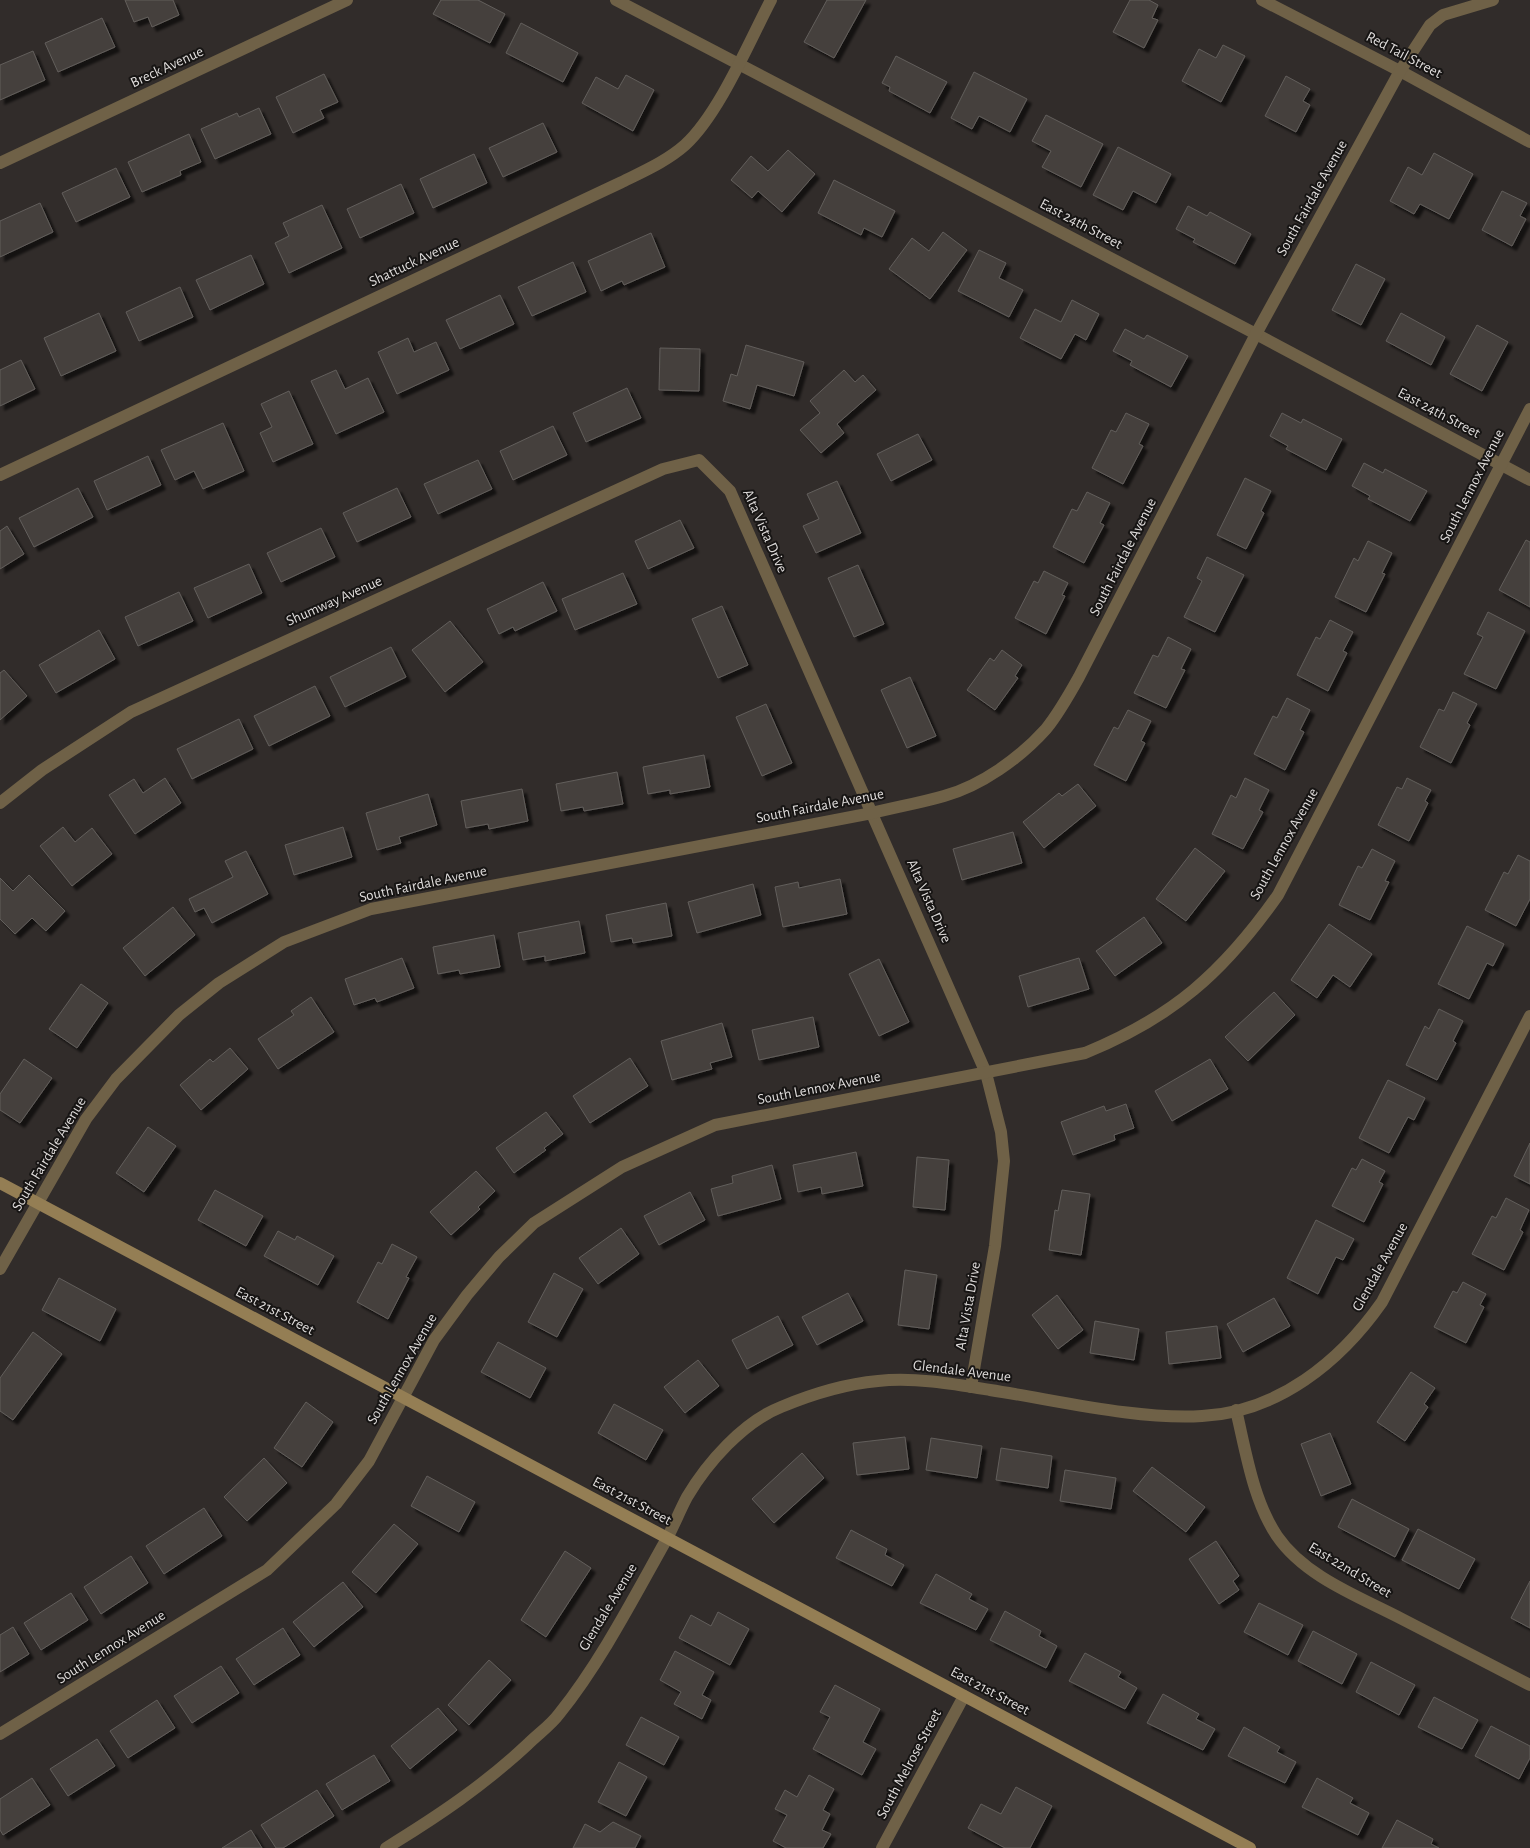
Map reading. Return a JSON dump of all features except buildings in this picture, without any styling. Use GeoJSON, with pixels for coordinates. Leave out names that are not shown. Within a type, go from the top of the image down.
{"type":"FeatureCollection","features":[{"type":"Feature","properties":{"kind":"street","name":"Breck Avenue"},"geometry":{"type":"LineString","coordinates":[[0,162],[347,0]]}},
{"type":"Feature","properties":{"kind":"street","name":"East 24th Street"},"geometry":{"type":"LineString","coordinates":[[616,0],[1256,334],[1530,480]]}},
{"type":"Feature","properties":{"kind":"street","name":"Shattuck Avenue"},"geometry":{"type":"LineString","coordinates":[[0,476],[654,166],[684,146],[700,130],[771,0]]}},
{"type":"Feature","properties":{"kind":"street","name":"Red Tail Street"},"geometry":{"type":"LineString","coordinates":[[1262,0],[1400,71],[1530,142]]}},
{"type":"Feature","properties":{"kind":"street","name":"South Fairdale Avenue"},"geometry":{"type":"LineString","coordinates":[[0,1269],[86,1119],[116,1079],[179,1015],[219,983],[284,942],[371,909],[872,813],[946,796],[983,779],[1017,755],[1046,728],[1061,708],[1079,677],[1256,334],[1400,71],[1430,25],[1443,15],[1493,0]]}},
{"type":"Feature","properties":{"kind":"street","name":"South Lennox Avenue"},"geometry":{"type":"LineString","coordinates":[[0,1734],[267,1570],[336,1504],[369,1461],[434,1340],[467,1295],[499,1257],[534,1223],[622,1167],[715,1125],[1084,1053],[1122,1038],[1162,1015],[1200,986],[1233,954],[1278,895],[1530,409]]}},
{"type":"Feature","properties":{"kind":"street","name":"Alta Vista Drive"},"geometry":{"type":"LineString","coordinates":[[699,460],[730,491],[986,1073],[1002,1132],[1004,1161],[995,1246],[970,1387]]}},
{"type":"Feature","properties":{"kind":"street","name":"Shumway Avenue"},"geometry":{"type":"LineString","coordinates":[[0,803],[42,770],[131,712],[664,469],[699,460]]}},
{"type":"Feature","properties":{"kind":"street","name":"Glendale Avenue"},"geometry":{"type":"LineString","coordinates":[[386,1848],[461,1801],[500,1770],[558,1715],[606,1645],[668,1538],[688,1496],[709,1464],[742,1431],[777,1408],[837,1388],[880,1380],[926,1382],[970,1387],[1140,1414],[1205,1416],[1236,1410],[1288,1391],[1316,1373],[1352,1341],[1382,1302],[1530,1016]]}},
{"type":"Feature","properties":{"kind":"street","name":"East 21st Street"},"geometry":{"type":"LineString","coordinates":[[0,1183],[1250,1848]]}},
{"type":"Feature","properties":{"kind":"street","name":"East 22nd Street"},"geometry":{"type":"LineString","coordinates":[[1236,1410],[1256,1490],[1267,1518],[1278,1537],[1296,1558],[1338,1585],[1530,1685]]}},
{"type":"Feature","properties":{"kind":"street","name":"South Melrose Street"},"geometry":{"type":"LineString","coordinates":[[882,1848],[964,1696]]}}]}
